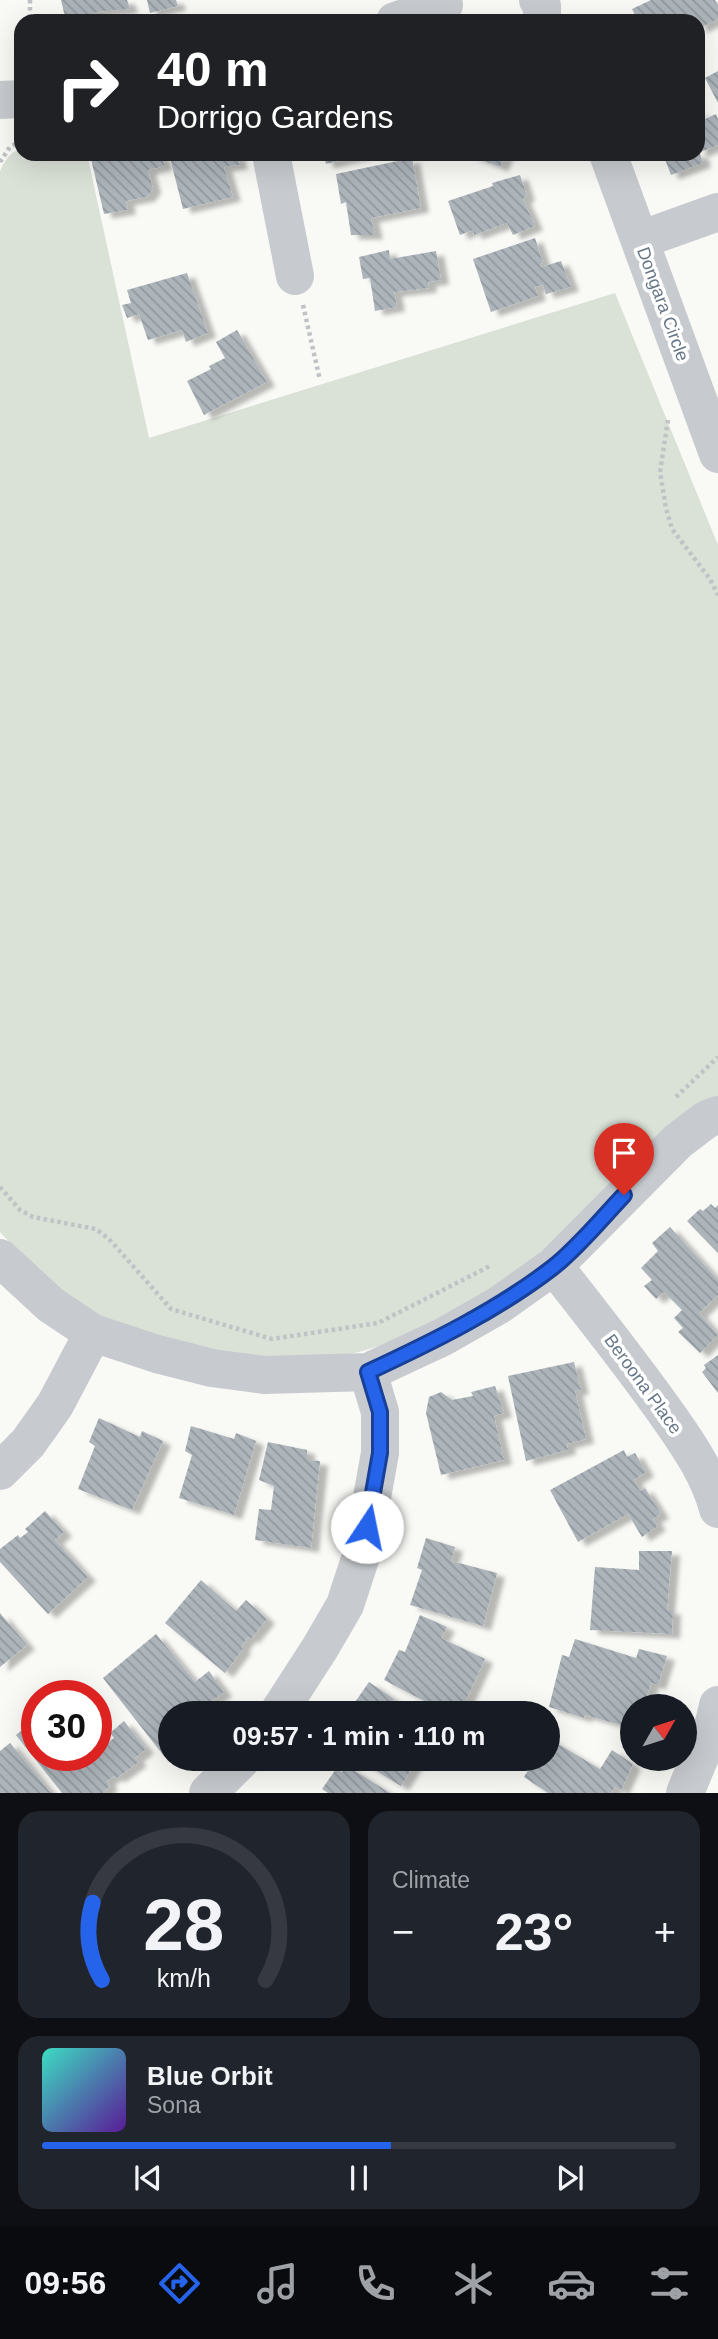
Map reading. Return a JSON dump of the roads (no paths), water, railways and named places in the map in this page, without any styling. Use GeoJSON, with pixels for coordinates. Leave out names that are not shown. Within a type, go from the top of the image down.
{"type":"FeatureCollection","features":[{"type":"Feature","properties":{"kind":"street"},"geometry":{"type":"LineString","coordinates":[[424,14],[444,9]]}},
{"type":"Feature","properties":{"kind":"street"},"geometry":{"type":"LineString","coordinates":[[272,161],[295,276]]}},
{"type":"Feature","properties":{"kind":"street","name":"Dongara Circle"},"geometry":{"type":"LineString","coordinates":[[611,161],[718,454]]}},
{"type":"Feature","properties":{"kind":"street"},"geometry":{"type":"LineString","coordinates":[[640,240],[718,212]]}},
{"type":"Feature","properties":{"kind":"street"},"geometry":{"type":"LineString","coordinates":[[0,1258],[51,1305],[93,1334],[212,1368],[264,1375],[368,1372],[443,1337],[499,1305],[554,1266],[678,1141],[707,1119],[718,1115]]}},
{"type":"Feature","properties":{"kind":"street","name":"Beroona Place"},"geometry":{"type":"LineString","coordinates":[[554,1266],[653,1393],[689,1446],[714,1494],[718,1509]]}},
{"type":"Feature","properties":{"kind":"street"},"geometry":{"type":"LineString","coordinates":[[0,1471],[28,1443],[55,1405],[93,1334]]}},
{"type":"Feature","properties":{"kind":"street"},"geometry":{"type":"LineString","coordinates":[[286,1701],[345,1605],[362,1553],[380,1453],[380,1412],[368,1372]]}},
{"type":"Feature","properties":{"kind":"street"},"geometry":{"type":"LineString","coordinates":[[685,1793],[714,1723],[718,1705]]}},
{"type":"Feature","properties":{"kind":"street"},"geometry":{"type":"LineString","coordinates":[[208,1793],[230,1771]]}}]}
